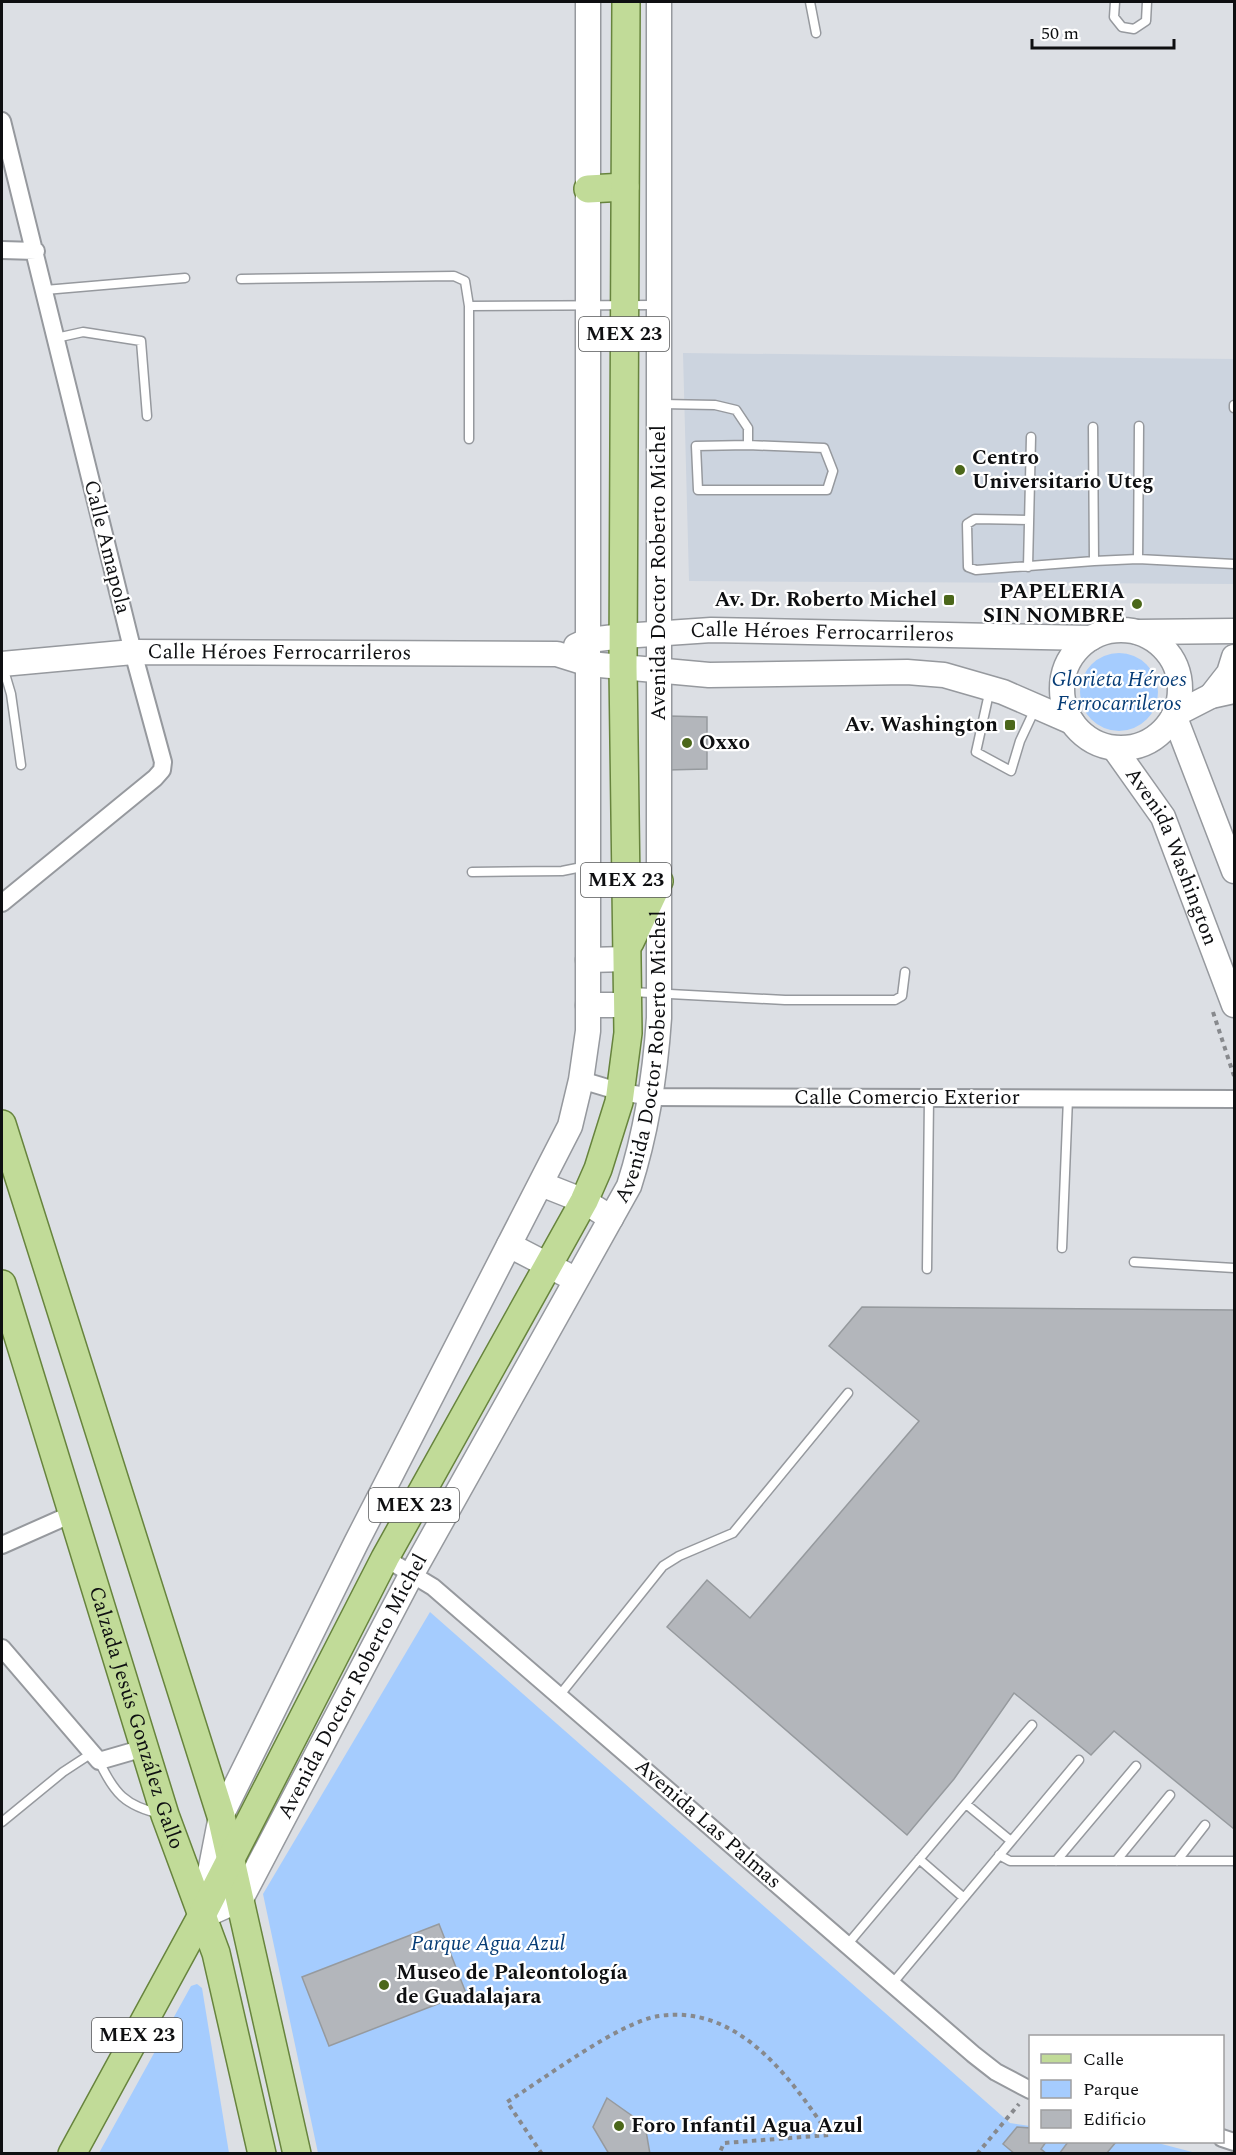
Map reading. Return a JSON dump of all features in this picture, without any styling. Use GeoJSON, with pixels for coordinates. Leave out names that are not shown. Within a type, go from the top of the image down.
{"type":"FeatureCollection","features":[{"type":"Feature","properties":{"kind":"main road","name":"Avenida Doctor Roberto Michel"},"geometry":{"type":"LineString","coordinates":[[201,1917],[221,1816],[401,1456],[570,1126],[581,1080],[588,1031],[588,2]]}},
{"type":"Feature","properties":{"kind":"main road","name":"Avenida Doctor Roberto Michel"},"geometry":{"type":"LineString","coordinates":[[72,2154],[201,1917],[385,1558],[584,1201],[604,1151],[621,1092],[627,1044],[628,999],[623,667],[626,2]]}},
{"type":"Feature","properties":{"kind":"main road","name":"Avenida Doctor Roberto Michel"},"geometry":{"type":"LineString","coordinates":[[241,1899],[412,1573],[629,1186],[643,1142],[652,1097],[659,992],[659,2]]}},
{"type":"Feature","properties":{"kind":"main road"},"geometry":{"type":"LineString","coordinates":[[588,189],[625,187]]}},
{"type":"Feature","properties":{"kind":"main road"},"geometry":{"type":"LineString","coordinates":[[588,583],[623,582]]}},
{"type":"Feature","properties":{"kind":"main road","name":"Calle Héroes Ferrocarrileros"},"geometry":{"type":"LineString","coordinates":[[557,654],[589,640],[711,630],[1091,638]]}},
{"type":"Feature","properties":{"kind":"main road"},"geometry":{"type":"LineString","coordinates":[[1137,632],[1153,639],[1166,650],[1175,665],[1180,681],[1179,698],[1174,715],[1164,730],[1149,741],[1132,747],[1114,748],[1098,743],[1083,734],[1072,722],[1064,705],[1062,685],[1066,666],[1076,650],[1091,638],[1121,630],[1137,632],[1234,631]]}},
{"type":"Feature","properties":{"kind":"main road","name":"Calle Héroes Ferrocarrileros"},"geometry":{"type":"LineString","coordinates":[[2,664],[133,652],[557,654],[589,664],[709,675],[907,672],[944,675],[990,688],[1072,722]]}},
{"type":"Feature","properties":{"kind":"main road"},"geometry":{"type":"LineString","coordinates":[[1211,696],[1229,673],[1234,657]]}},
{"type":"Feature","properties":{"kind":"main road"},"geometry":{"type":"LineString","coordinates":[[1174,715],[1211,696],[1234,691]]}},
{"type":"Feature","properties":{"kind":"main road"},"geometry":{"type":"LineString","coordinates":[[1174,715],[1234,871]]}},
{"type":"Feature","properties":{"kind":"main road"},"geometry":{"type":"LineString","coordinates":[[588,747],[624,747]]}},
{"type":"Feature","properties":{"kind":"main road","name":"Avenida Washington"},"geometry":{"type":"LineString","coordinates":[[1114,748],[1163,817],[1234,1005]]}},
{"type":"Feature","properties":{"kind":"main road"},"geometry":{"type":"LineString","coordinates":[[588,806],[625,804]]}},
{"type":"Feature","properties":{"kind":"main road"},"geometry":{"type":"LineString","coordinates":[[588,960],[627,954],[659,880]]}},
{"type":"Feature","properties":{"kind":"main road"},"geometry":{"type":"LineString","coordinates":[[588,1005],[628,999]]}},
{"type":"Feature","properties":{"kind":"main road"},"geometry":{"type":"LineString","coordinates":[[2,1124],[221,1816],[232,1856],[297,2154]]}},
{"type":"Feature","properties":{"kind":"main road"},"geometry":{"type":"LineString","coordinates":[[541,1184],[584,1201],[610,1218]]}},
{"type":"Feature","properties":{"kind":"main road"},"geometry":{"type":"LineString","coordinates":[[509,1245],[549,1264],[575,1280]]}},
{"type":"Feature","properties":{"kind":"main road","name":"Calzada Jesús González Gallo"},"geometry":{"type":"LineString","coordinates":[[2,1284],[7,1319],[72,1514],[165,1815],[216,1953],[262,2154]]}},
{"type":"Feature","properties":{"kind":"main road"},"geometry":{"type":"LineString","coordinates":[[401,1456],[432,1472]]}},
{"type":"Feature","properties":{"kind":"main road"},"geometry":{"type":"LineString","coordinates":[[201,1917],[241,1899]]}},
{"type":"Feature","properties":{"kind":"street","name":"Calle Amapola"},"geometry":{"type":"LineString","coordinates":[[2,121],[36,251],[133,652],[163,762],[162,770],[2,903]]}},
{"type":"Feature","properties":{"kind":"street"},"geometry":{"type":"LineString","coordinates":[[2,250],[36,251]]}},
{"type":"Feature","properties":{"kind":"street","name":"Calle Comercio Exterior"},"geometry":{"type":"LineString","coordinates":[[581,1080],[621,1092],[652,1097],[1234,1099]]}},
{"type":"Feature","properties":{"kind":"street"},"geometry":{"type":"LineString","coordinates":[[2,1545],[72,1514]]}},
{"type":"Feature","properties":{"kind":"street","name":"Avenida Las Palmas"},"geometry":{"type":"LineString","coordinates":[[385,1558],[433,1587],[996,2072],[1029,2089]]}},
{"type":"Feature","properties":{"kind":"street"},"geometry":{"type":"LineString","coordinates":[[2,1648],[96,1757],[144,1748]]}},
{"type":"Feature","properties":{"kind":"lane"},"geometry":{"type":"LineString","coordinates":[[810,2],[816,33]]}},
{"type":"Feature","properties":{"kind":"lane"},"geometry":{"type":"LineString","coordinates":[[1115,2],[1114,17],[1122,27],[1134,29],[1146,21],[1147,2]]}},
{"type":"Feature","properties":{"kind":"lane"},"geometry":{"type":"LineString","coordinates":[[241,279],[454,276],[465,281],[469,306],[469,439]]}},
{"type":"Feature","properties":{"kind":"lane"},"geometry":{"type":"LineString","coordinates":[[45,290],[184,278]]}},
{"type":"Feature","properties":{"kind":"lane"},"geometry":{"type":"LineString","coordinates":[[469,306],[659,305]]}},
{"type":"Feature","properties":{"kind":"lane"},"geometry":{"type":"LineString","coordinates":[[56,338],[83,332],[141,341],[147,416]]}},
{"type":"Feature","properties":{"kind":"lane"},"geometry":{"type":"LineString","coordinates":[[659,404],[715,405],[736,410],[748,428],[748,445]]}},
{"type":"Feature","properties":{"kind":"lane"},"geometry":{"type":"LineString","coordinates":[[1138,559],[1139,426]]}},
{"type":"Feature","properties":{"kind":"lane"},"geometry":{"type":"LineString","coordinates":[[1093,427],[1094,561]]}},
{"type":"Feature","properties":{"kind":"lane"},"geometry":{"type":"LineString","coordinates":[[1028,567],[1031,436]]}},
{"type":"Feature","properties":{"kind":"lane"},"geometry":{"type":"LineString","coordinates":[[748,445],[825,448],[833,471],[827,490],[698,490],[696,446],[748,445]]}},
{"type":"Feature","properties":{"kind":"lane"},"geometry":{"type":"LineString","coordinates":[[1029,520],[975,519],[966,524],[968,567],[976,570],[1138,559],[1234,564]]}},
{"type":"Feature","properties":{"kind":"lane"},"geometry":{"type":"LineString","coordinates":[[2,664],[11,694],[21,765]]}},
{"type":"Feature","properties":{"kind":"lane"},"geometry":{"type":"LineString","coordinates":[[990,688],[976,752],[1011,771],[1020,741],[1036,706]]}},
{"type":"Feature","properties":{"kind":"lane"},"geometry":{"type":"LineString","coordinates":[[472,872],[562,871],[587,866]]}},
{"type":"Feature","properties":{"kind":"lane"},"geometry":{"type":"LineString","coordinates":[[628,999],[659,992],[784,1000],[895,1000],[902,996],[905,972]]}},
{"type":"Feature","properties":{"kind":"lane"},"geometry":{"type":"LineString","coordinates":[[927,1269],[929,1098]]}},
{"type":"Feature","properties":{"kind":"lane"},"geometry":{"type":"LineString","coordinates":[[1062,1248],[1068,1098]]}},
{"type":"Feature","properties":{"kind":"lane"},"geometry":{"type":"LineString","coordinates":[[1134,1262],[1234,1268]]}},
{"type":"Feature","properties":{"kind":"lane"},"geometry":{"type":"LineString","coordinates":[[559,1696],[663,1566],[679,1556],[733,1533],[848,1393]]}},
{"type":"Feature","properties":{"kind":"lane"},"geometry":{"type":"LineString","coordinates":[[847,1945],[1032,1725]]}},
{"type":"Feature","properties":{"kind":"lane"},"geometry":{"type":"LineString","coordinates":[[2,1822],[63,1772],[96,1757],[118,1793],[129,1803],[165,1815]]}},
{"type":"Feature","properties":{"kind":"lane"},"geometry":{"type":"LineString","coordinates":[[892,1984],[1079,1760]]}},
{"type":"Feature","properties":{"kind":"lane"},"geometry":{"type":"LineString","coordinates":[[1056,1861],[1136,1766]]}},
{"type":"Feature","properties":{"kind":"lane"},"geometry":{"type":"LineString","coordinates":[[1116,1861],[1170,1795]]}},
{"type":"Feature","properties":{"kind":"lane"},"geometry":{"type":"LineString","coordinates":[[966,1804],[1011,1841]]}},
{"type":"Feature","properties":{"kind":"lane"},"geometry":{"type":"LineString","coordinates":[[1177,1861],[1205,1825]]}},
{"type":"Feature","properties":{"kind":"lane"},"geometry":{"type":"LineString","coordinates":[[999,1855],[1010,1861],[1233,1861]]}},
{"type":"Feature","properties":{"kind":"lane"},"geometry":{"type":"LineString","coordinates":[[920,1859],[964,1898]]}},
{"type":"Feature","properties":{"kind":"path"},"geometry":{"type":"LineString","coordinates":[[542,2154],[507,2102],[613,2035],[657,2016],[687,2015],[723,2026],[761,2048],[798,2088],[830,2135],[724,2143],[718,2154]]}},
{"type":"Feature","properties":{"kind":"path"},"geometry":{"type":"LineString","coordinates":[[977,2154],[1029,2091]]}},
{"type":"Feature","properties":{"kind":"shaded area","name":"Centro Universitario Uteg"},"geometry":{"type":"Polygon","coordinates":[[[683,353],[1234,359],[1234,584],[689,581],[683,353]]]}},
{"type":"Feature","properties":{"kind":"green space","name":"Glorieta Héroes Ferrocarrileros"},"geometry":{"type":"Polygon","coordinates":[[[1111,653],[1127,653],[1141,659],[1152,670],[1158,684],[1158,700],[1152,714],[1141,725],[1127,731],[1111,731],[1097,725],[1086,714],[1080,700],[1080,684],[1086,670],[1097,659],[1111,653]]]}},
{"type":"Feature","properties":{"kind":"green space","name":"Parque Agua Azul"},"geometry":{"type":"Polygon","coordinates":[[[430,1612],[1010,2123],[1029,2126],[1029,2143],[1158,2143],[1196,2153],[318,2153],[263,1894],[430,1612]]]}},
{"type":"Feature","properties":{"kind":"green space"},"geometry":{"type":"Polygon","coordinates":[[[197,1984],[202,1988],[229,2153],[99,2153],[191,1986],[197,1984]]]}},
{"type":"Feature","properties":{"kind":"building","name":"Oxxo"},"geometry":{"type":"Polygon","coordinates":[[[669,716],[707,717],[707,769],[667,770],[669,716]]]}},
{"type":"Feature","properties":{"kind":"building"},"geometry":{"type":"Polygon","coordinates":[[[862,1307],[1234,1310],[1234,1829],[1114,1731],[1091,1755],[1014,1693],[954,1779],[907,1835],[667,1627],[707,1580],[750,1618],[919,1421],[829,1346],[862,1307]]]}},
{"type":"Feature","properties":{"kind":"building","name":"Museo de Paleontología de Guadalajara"},"geometry":{"type":"Polygon","coordinates":[[[439,1924],[466,1993],[329,2046],[302,1977],[439,1924]]]}},
{"type":"Feature","properties":{"kind":"building","name":"Foro Infantil Agua Azul"},"geometry":{"type":"Polygon","coordinates":[[[607,2098],[645,2125],[650,2154],[609,2154],[593,2127],[607,2098]]]}},
{"type":"Feature","properties":{"kind":"building"},"geometry":{"type":"Polygon","coordinates":[[[1017,2127],[1029,2128],[1029,2143],[1045,2143],[1041,2149],[1047,2154],[1015,2154],[1003,2144],[1017,2127]]]}},
{"type":"Feature","properties":{"kind":"building"},"geometry":{"type":"Polygon","coordinates":[[[1067,2143],[1115,2143],[1106,2154],[1059,2154],[1067,2143]]]}},
{"type":"Feature","properties":{"kind":"place","name":"Centro Universitario Uteg"},"geometry":{"type":"Point","coordinates":[960,470]}},
{"type":"Feature","properties":{"kind":"place","name":"Av. Dr. Roberto Michel"},"geometry":{"type":"Point","coordinates":[949,600]}},
{"type":"Feature","properties":{"kind":"place","name":"PAPELERIA SIN NOMBRE"},"geometry":{"type":"Point","coordinates":[1137,604]}},
{"type":"Feature","properties":{"kind":"place","name":"Av. Washington"},"geometry":{"type":"Point","coordinates":[1010,725]}},
{"type":"Feature","properties":{"kind":"place","name":"Oxxo"},"geometry":{"type":"Point","coordinates":[687,743]}},
{"type":"Feature","properties":{"kind":"place","name":"Museo de Paleontología de Guadalajara"},"geometry":{"type":"Point","coordinates":[384,1985]}},
{"type":"Feature","properties":{"kind":"place","name":"Foro Infantil Agua Azul"},"geometry":{"type":"Point","coordinates":[619,2126]}}]}
